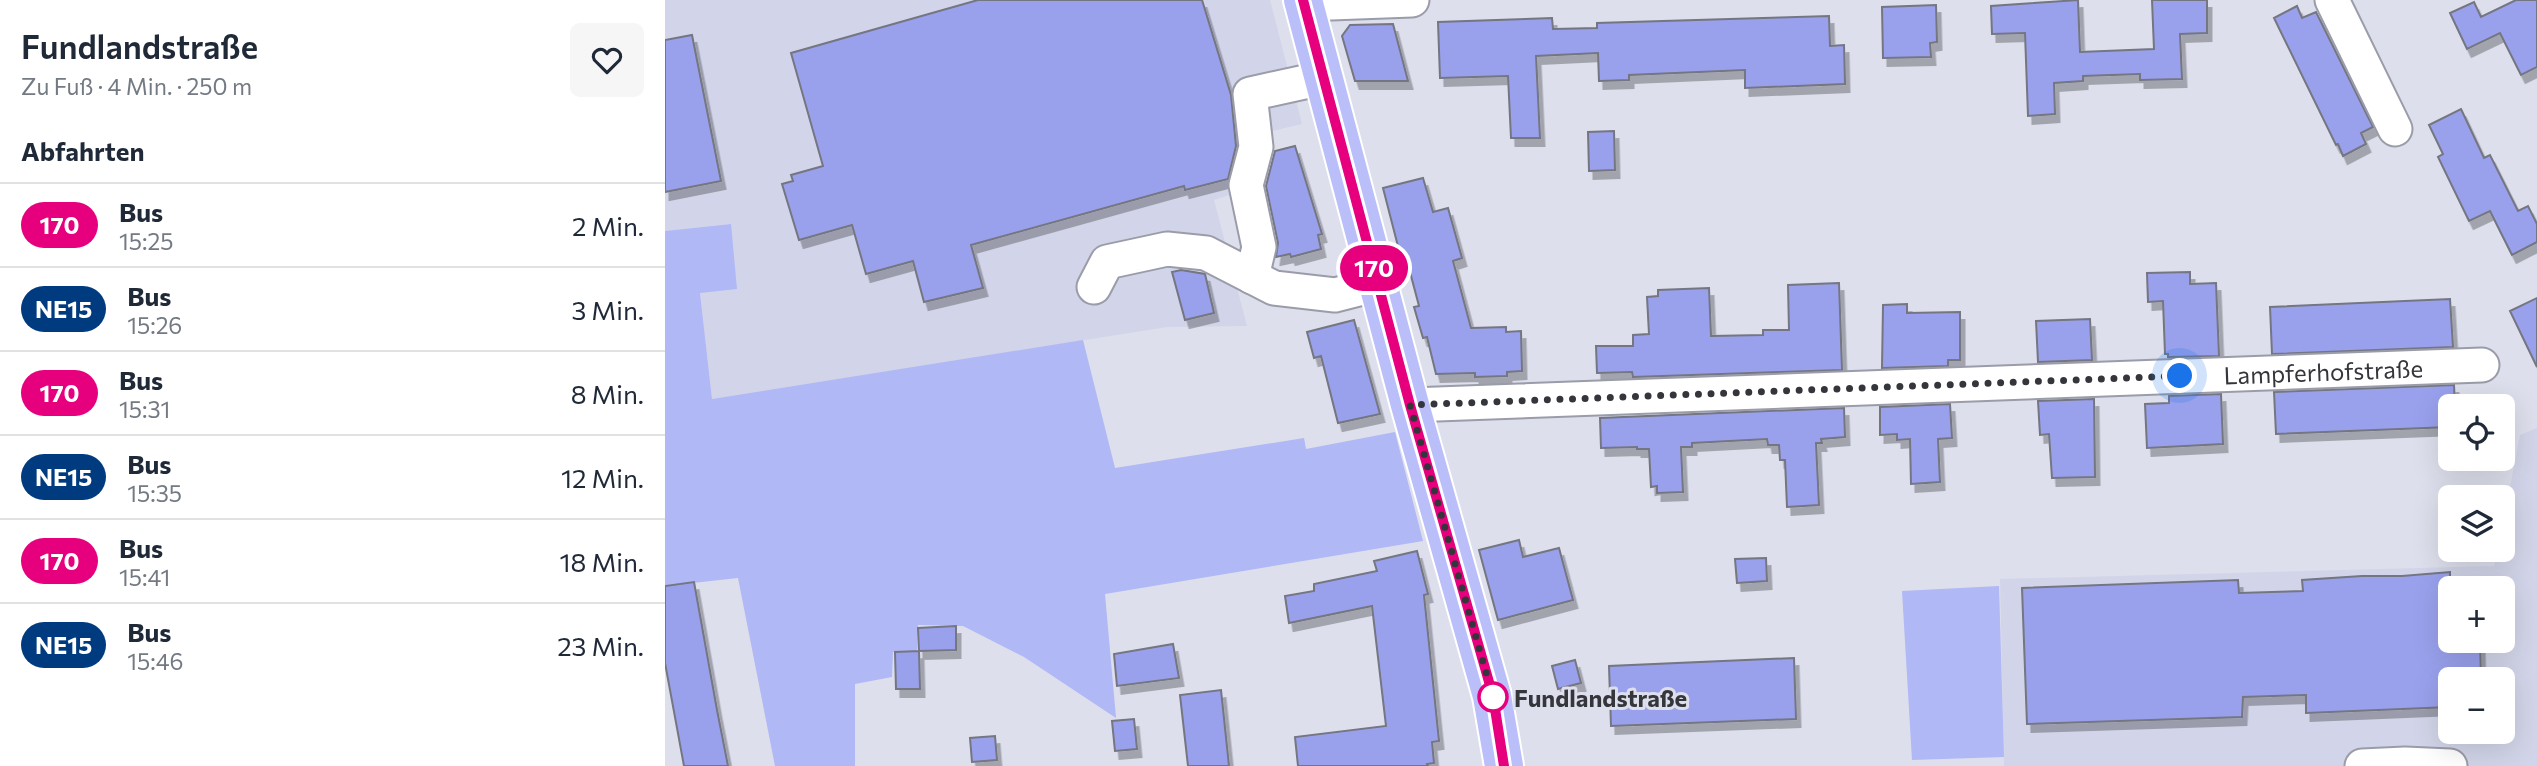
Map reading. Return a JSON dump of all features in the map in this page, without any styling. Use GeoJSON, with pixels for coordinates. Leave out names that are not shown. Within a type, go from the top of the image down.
{"type":"FeatureCollection","features":[{"type":"Feature","properties":{"kind":"main road"},"geometry":{"type":"LineString","coordinates":[[1304,2],[1410,405],[1493,696],[1504,766]]}},
{"type":"Feature","properties":{"kind":"street"},"geometry":{"type":"LineString","coordinates":[[1304,2],[1412,0]]}},
{"type":"Feature","properties":{"kind":"street"},"geometry":{"type":"LineString","coordinates":[[2332,0],[2395,128]]}},
{"type":"Feature","properties":{"kind":"street"},"geometry":{"type":"LineString","coordinates":[[1252,277],[1259,247],[1246,185],[1256,147],[1250,94],[1322,78]]}},
{"type":"Feature","properties":{"kind":"street"},"geometry":{"type":"LineString","coordinates":[[1094,287],[1107,262],[1167,249],[1206,253],[1274,288],[1335,295],[1378,284]]}},
{"type":"Feature","properties":{"kind":"street","name":"Lampferhofstraße"},"geometry":{"type":"LineString","coordinates":[[1410,405],[2482,365]]}},
{"type":"Feature","properties":{"kind":"street"},"geometry":{"type":"LineString","coordinates":[[2362,766],[2451,766]]}},
{"type":"Feature","properties":{"kind":"shaded area"},"geometry":{"type":"Polygon","coordinates":[[[665,0],[1270,0],[1302,124],[1255,135],[1241,191],[1214,200],[1247,326],[1167,327],[712,399],[700,293],[730,224],[665,231],[665,0]]]}},
{"type":"Feature","properties":{"kind":"shaded area"},"geometry":{"type":"Polygon","coordinates":[[[731,224],[737,289],[700,293],[712,399],[1083,340],[1115,468],[1304,438],[1306,449],[1395,432],[1423,541],[1105,594],[1116,718],[1024,657],[963,626],[918,625],[917,651],[893,652],[892,677],[855,684],[855,766],[775,766],[738,578],[665,586],[665,231],[731,224]]]}},
{"type":"Feature","properties":{"kind":"shaded area"},"geometry":{"type":"Polygon","coordinates":[[[2537,428],[2537,766],[2004,766],[2000,579],[2494,566],[2495,562],[2515,562],[2515,485],[2510,485],[2520,435],[2537,428]]]}},
{"type":"Feature","properties":{"kind":"shaded area"},"geometry":{"type":"Polygon","coordinates":[[[1999,586],[2004,757],[1912,760],[1902,591],[1999,586]]]}},
{"type":"Feature","properties":{"kind":"building"},"geometry":{"type":"Polygon","coordinates":[[[978,0],[1202,0],[1231,95],[1236,146],[1228,179],[1185,190],[1184,186],[971,245],[983,288],[924,302],[913,261],[866,274],[852,225],[799,240],[782,184],[793,181],[791,175],[823,166],[791,53],[978,0]]]}},
{"type":"Feature","properties":{"kind":"building"},"geometry":{"type":"Polygon","coordinates":[[[2078,0],[2080,52],[2154,49],[2152,0],[2207,0],[2207,33],[2180,34],[2182,79],[2140,80],[2140,74],[2083,76],[2083,81],[2054,83],[2055,114],[2028,116],[2025,33],[1992,34],[1991,6],[2078,0]]]}},
{"type":"Feature","properties":{"kind":"building"},"geometry":{"type":"Polygon","coordinates":[[[2516,0],[2537,0],[2537,67],[2521,75],[2500,33],[2467,49],[2450,13],[2474,2],[2481,17],[2516,0]]]}},
{"type":"Feature","properties":{"kind":"building"},"geometry":{"type":"Polygon","coordinates":[[[1936,5],[1937,42],[1930,43],[1931,57],[1883,58],[1882,7],[1936,5]]]}},
{"type":"Feature","properties":{"kind":"building"},"geometry":{"type":"Polygon","coordinates":[[[2297,6],[2302,18],[2316,12],[2373,127],[2361,133],[2366,144],[2343,156],[2274,18],[2297,6]]]}},
{"type":"Feature","properties":{"kind":"building"},"geometry":{"type":"Polygon","coordinates":[[[1829,16],[1830,46],[1844,45],[1845,84],[1745,88],[1745,70],[1629,75],[1629,80],[1599,81],[1598,53],[1536,56],[1540,138],[1511,138],[1508,76],[1440,78],[1438,22],[1552,18],[1553,29],[1597,28],[1597,23],[1829,16]]]}},
{"type":"Feature","properties":{"kind":"building"},"geometry":{"type":"Polygon","coordinates":[[[1393,24],[1408,81],[1355,81],[1342,36],[1350,25],[1393,24]]]}},
{"type":"Feature","properties":{"kind":"building"},"geometry":{"type":"Polygon","coordinates":[[[692,35],[721,181],[665,192],[665,40],[692,35]]]}},
{"type":"Feature","properties":{"kind":"building"},"geometry":{"type":"Polygon","coordinates":[[[2461,109],[2484,158],[2490,155],[2518,211],[2528,206],[2537,224],[2537,242],[2512,255],[2490,211],[2469,221],[2438,157],[2443,154],[2429,125],[2461,109]]]}},
{"type":"Feature","properties":{"kind":"building"},"geometry":{"type":"Polygon","coordinates":[[[1614,131],[1615,170],[1589,171],[1588,132],[1614,131]]]}},
{"type":"Feature","properties":{"kind":"building"},"geometry":{"type":"Polygon","coordinates":[[[1295,146],[1322,234],[1318,235],[1321,249],[1291,257],[1290,254],[1276,257],[1278,243],[1266,186],[1275,151],[1295,146]]]}},
{"type":"Feature","properties":{"kind":"building"},"geometry":{"type":"Polygon","coordinates":[[[1423,178],[1433,212],[1448,208],[1462,258],[1453,261],[1471,328],[1506,327],[1506,332],[1521,331],[1522,371],[1507,372],[1507,376],[1436,374],[1427,337],[1423,338],[1414,307],[1419,306],[1406,257],[1401,258],[1383,188],[1423,178]]]}},
{"type":"Feature","properties":{"kind":"building"},"geometry":{"type":"Polygon","coordinates":[[[1181,270],[1205,274],[1214,313],[1185,320],[1172,272],[1181,270]]]}},
{"type":"Feature","properties":{"kind":"building"},"geometry":{"type":"Polygon","coordinates":[[[2190,272],[2190,284],[2216,283],[2219,356],[2168,357],[2168,354],[2165,354],[2163,301],[2148,302],[2147,273],[2190,272]]]}},
{"type":"Feature","properties":{"kind":"building"},"geometry":{"type":"Polygon","coordinates":[[[1839,283],[1842,370],[1633,377],[1632,372],[1597,373],[1596,346],[1633,346],[1633,335],[1649,334],[1647,297],[1658,296],[1658,290],[1709,288],[1711,336],[1763,335],[1763,330],[1789,330],[1788,285],[1839,283]]]}},
{"type":"Feature","properties":{"kind":"building"},"geometry":{"type":"Polygon","coordinates":[[[2537,298],[2537,367],[2510,311],[2537,298]]]}},
{"type":"Feature","properties":{"kind":"building"},"geometry":{"type":"Polygon","coordinates":[[[2450,299],[2453,347],[2272,354],[2270,307],[2450,299]]]}},
{"type":"Feature","properties":{"kind":"building"},"geometry":{"type":"Polygon","coordinates":[[[1907,304],[1907,313],[1960,312],[1960,360],[1948,360],[1948,366],[1882,368],[1883,305],[1907,304]]]}},
{"type":"Feature","properties":{"kind":"building"},"geometry":{"type":"Polygon","coordinates":[[[2090,319],[2092,360],[2038,362],[2036,321],[2090,319]]]}},
{"type":"Feature","properties":{"kind":"building"},"geometry":{"type":"Polygon","coordinates":[[[1354,320],[1380,414],[1338,423],[1321,356],[1314,358],[1307,332],[1354,320]]]}},
{"type":"Feature","properties":{"kind":"building"},"geometry":{"type":"Polygon","coordinates":[[[2454,385],[2454,394],[2438,394],[2438,427],[2276,434],[2274,392],[2454,385]]]}},
{"type":"Feature","properties":{"kind":"building"},"geometry":{"type":"Polygon","coordinates":[[[2221,394],[2223,444],[2147,448],[2145,404],[2169,403],[2169,396],[2221,394]]]}},
{"type":"Feature","properties":{"kind":"building"},"geometry":{"type":"Polygon","coordinates":[[[2094,399],[2095,477],[2052,478],[2049,434],[2040,435],[2038,401],[2094,399]]]}},
{"type":"Feature","properties":{"kind":"building"},"geometry":{"type":"Polygon","coordinates":[[[1950,404],[1952,438],[1938,439],[1940,482],[1911,484],[1910,439],[1897,440],[1897,434],[1880,435],[1880,407],[1950,404]]]}},
{"type":"Feature","properties":{"kind":"building"},"geometry":{"type":"Polygon","coordinates":[[[1844,408],[1845,437],[1821,439],[1822,443],[1816,443],[1819,505],[1787,507],[1785,460],[1780,460],[1779,445],[1768,445],[1767,439],[1692,443],[1692,447],[1681,447],[1683,492],[1657,493],[1657,486],[1651,487],[1649,449],[1601,448],[1600,418],[1844,408]]]}},
{"type":"Feature","properties":{"kind":"building"},"geometry":{"type":"Polygon","coordinates":[[[1519,540],[1523,557],[1559,548],[1573,600],[1498,620],[1479,550],[1519,540]]]}},
{"type":"Feature","properties":{"kind":"building"},"geometry":{"type":"Polygon","coordinates":[[[1417,551],[1428,594],[1424,595],[1439,741],[1432,742],[1434,763],[1427,764],[1428,766],[1298,766],[1295,737],[1386,726],[1372,606],[1289,623],[1285,596],[1314,591],[1314,584],[1377,571],[1374,561],[1417,551]]]}},
{"type":"Feature","properties":{"kind":"building"},"geometry":{"type":"Polygon","coordinates":[[[1766,558],[1767,581],[1737,583],[1735,559],[1766,558]]]}},
{"type":"Feature","properties":{"kind":"building"},"geometry":{"type":"Polygon","coordinates":[[[2450,572],[2450,576],[2438,576],[2438,653],[2480,653],[2481,667],[2438,667],[2438,708],[2306,713],[2306,695],[2243,697],[2242,717],[2027,724],[2022,588],[2238,580],[2239,593],[2303,591],[2302,580],[2450,572]]]}},
{"type":"Feature","properties":{"kind":"building"},"geometry":{"type":"Polygon","coordinates":[[[694,582],[728,766],[684,766],[665,663],[665,586],[694,582]]]}},
{"type":"Feature","properties":{"kind":"building"},"geometry":{"type":"Polygon","coordinates":[[[956,626],[956,650],[919,651],[918,628],[956,626]]]}},
{"type":"Feature","properties":{"kind":"building"},"geometry":{"type":"Polygon","coordinates":[[[1173,644],[1179,678],[1117,686],[1114,654],[1173,644]]]}},
{"type":"Feature","properties":{"kind":"building"},"geometry":{"type":"Polygon","coordinates":[[[919,651],[920,689],[896,689],[895,652],[919,651]]]}},
{"type":"Feature","properties":{"kind":"building"},"geometry":{"type":"Polygon","coordinates":[[[1794,658],[1796,719],[1611,726],[1609,666],[1794,658]]]}},
{"type":"Feature","properties":{"kind":"building"},"geometry":{"type":"Polygon","coordinates":[[[1575,660],[1581,683],[1558,689],[1552,666],[1575,660]]]}},
{"type":"Feature","properties":{"kind":"building"},"geometry":{"type":"Polygon","coordinates":[[[1221,690],[1229,766],[1188,766],[1180,695],[1221,690]]]}},
{"type":"Feature","properties":{"kind":"building"},"geometry":{"type":"Polygon","coordinates":[[[1134,719],[1137,749],[1115,751],[1112,721],[1134,719]]]}},
{"type":"Feature","properties":{"kind":"building"},"geometry":{"type":"Polygon","coordinates":[[[995,736],[997,760],[972,762],[970,738],[995,736]]]}},
{"type":"Feature","properties":{"kind":"bus line","name":"170"},"geometry":{"type":"LineString","coordinates":[[1303,0],[1410,405],[1493,696],[1504,766]]}},
{"type":"Feature","properties":{"kind":"place","name":"Fundlandstraße"},"geometry":{"type":"Point","coordinates":[1493,697]}},
{"type":"Feature","properties":{"kind":"route"},"geometry":{"type":"LineString","coordinates":[[1493,697],[1410,405],[2180,376]]}}]}
